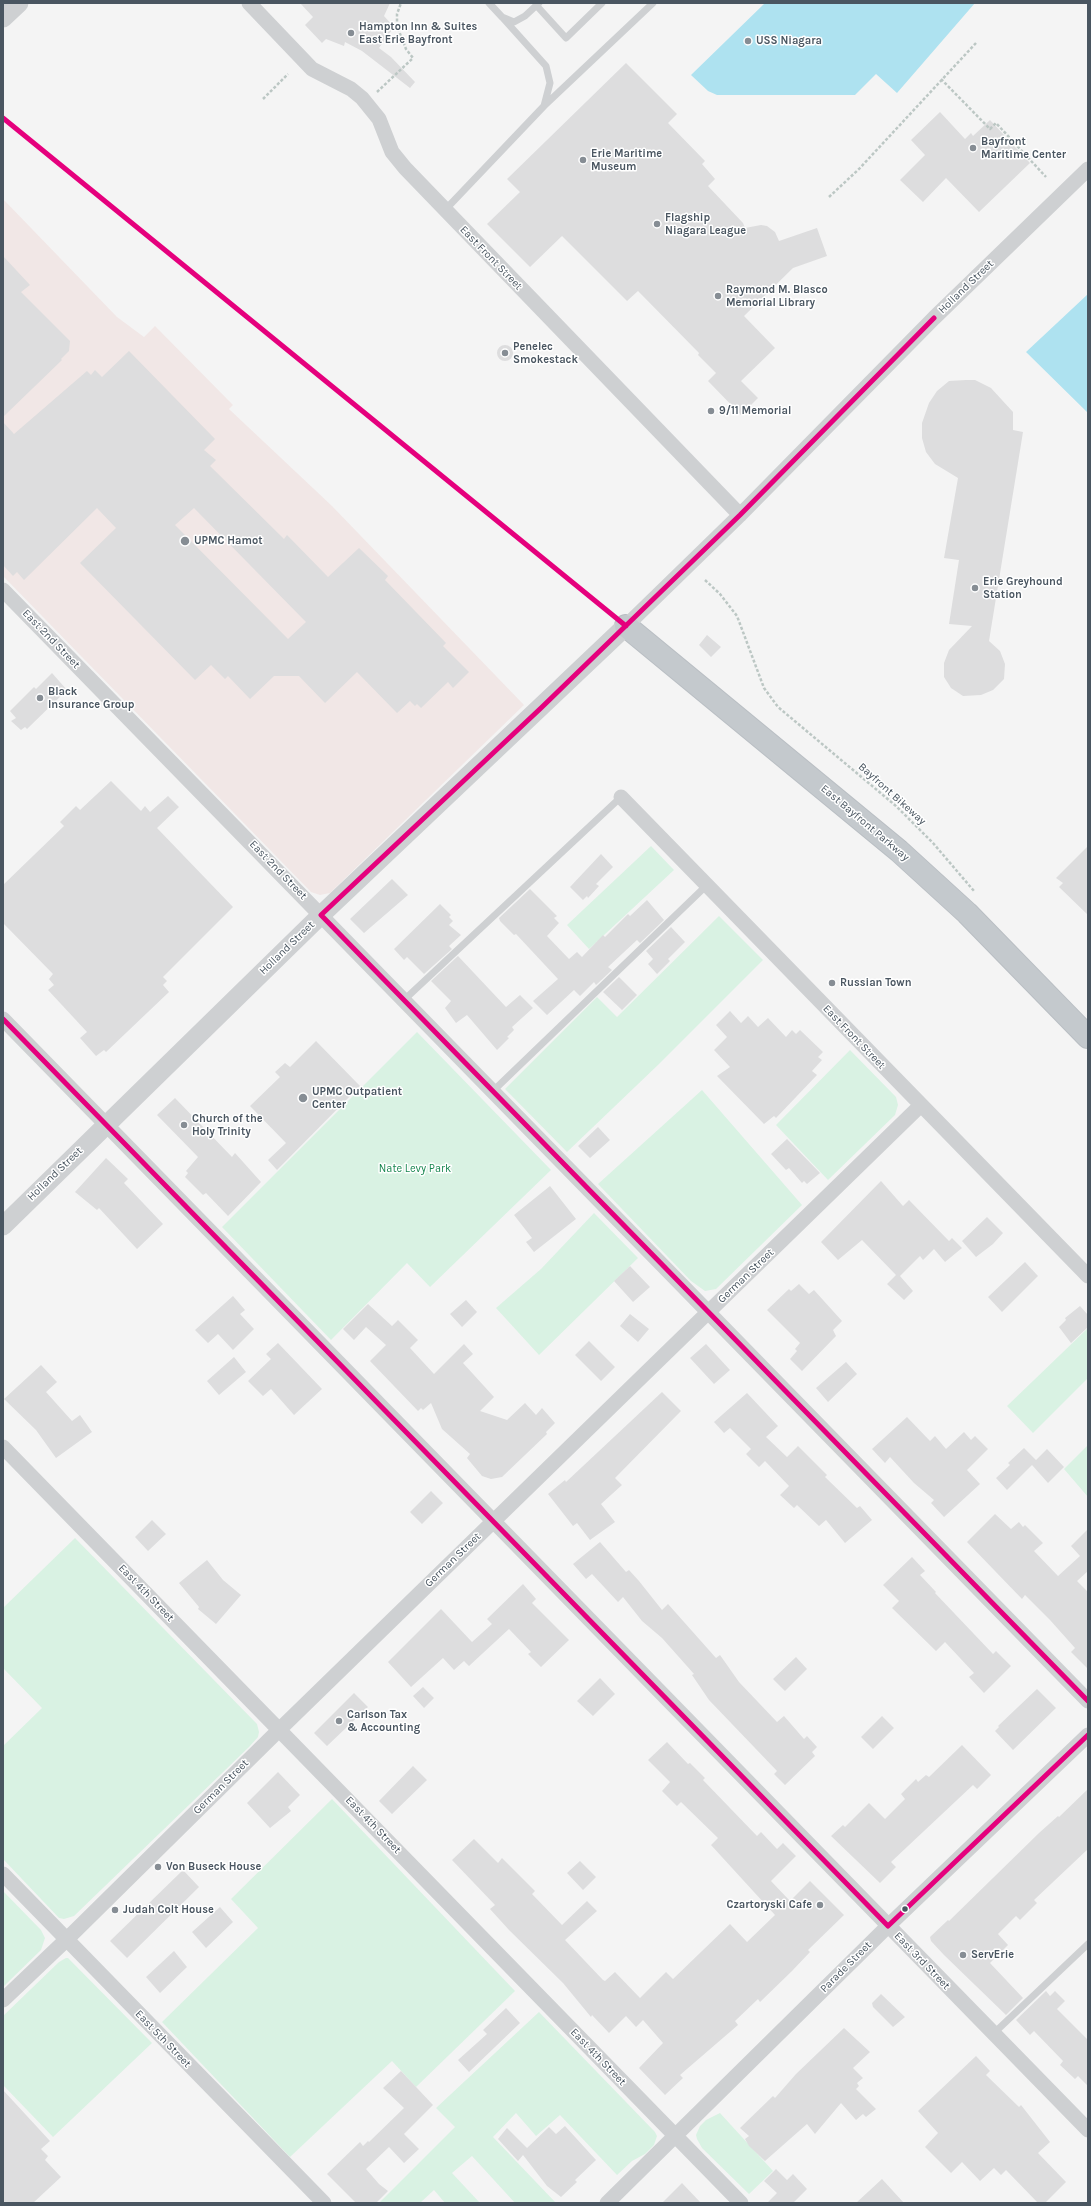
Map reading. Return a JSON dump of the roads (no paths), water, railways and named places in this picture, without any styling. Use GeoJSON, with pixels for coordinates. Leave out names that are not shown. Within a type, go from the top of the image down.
{"type":"FeatureCollection","features":[{"type":"Feature","properties":{"kind":"highway","name":"East Bayfront Parkway"},"geometry":{"type":"LineString","coordinates":[[626,626],[899,851],[967,913],[1088,1037]]}},
{"type":"Feature","properties":{"kind":"street"},"geometry":{"type":"LineString","coordinates":[[3,18],[19,3]]}},
{"type":"Feature","properties":{"kind":"street","name":"East Front Street"},"geometry":{"type":"LineString","coordinates":[[249,3],[312,69],[351,89],[362,98],[379,119],[396,158],[740,515]]}},
{"type":"Feature","properties":{"kind":"street","name":"Holland Street"},"geometry":{"type":"LineString","coordinates":[[3,1226],[321,915],[626,626],[740,515],[934,318],[1088,169]]}},
{"type":"Feature","properties":{"kind":"street","name":"East 2nd Street"},"geometry":{"type":"LineString","coordinates":[[3,590],[1088,1701]]}},
{"type":"Feature","properties":{"kind":"street","name":"East Front Street"},"geometry":{"type":"LineString","coordinates":[[621,797],[1088,1276]]}},
{"type":"Feature","properties":{"kind":"street","name":"East 3rd Street"},"geometry":{"type":"LineString","coordinates":[[3,1019],[1088,2130]]}},
{"type":"Feature","properties":{"kind":"street","name":"German Street"},"geometry":{"type":"LineString","coordinates":[[3,2000],[921,1105]]}},
{"type":"Feature","properties":{"kind":"street","name":"East 4th Street"},"geometry":{"type":"LineString","coordinates":[[3,1447],[280,1729],[741,2203]]}},
{"type":"Feature","properties":{"kind":"street","name":"Parade Street"},"geometry":{"type":"LineString","coordinates":[[607,2203],[888,1926],[1088,1735]]}},
{"type":"Feature","properties":{"kind":"street","name":"East 5th Street"},"geometry":{"type":"LineString","coordinates":[[3,1874],[324,2203]]}},
{"type":"Feature","properties":{"kind":"lane"},"geometry":{"type":"LineString","coordinates":[[489,3],[546,66],[550,83],[544,106]]}},
{"type":"Feature","properties":{"kind":"lane"},"geometry":{"type":"LineString","coordinates":[[502,17],[514,22],[525,16],[538,4],[566,38],[602,3]]}},
{"type":"Feature","properties":{"kind":"lane"},"geometry":{"type":"LineString","coordinates":[[445,210],[544,106],[653,3]]}},
{"type":"Feature","properties":{"kind":"lane"},"geometry":{"type":"LineString","coordinates":[[404,1000],[621,797]]}},
{"type":"Feature","properties":{"kind":"lane"},"geometry":{"type":"LineString","coordinates":[[493,1091],[706,885]]}},
{"type":"Feature","properties":{"kind":"lane"},"geometry":{"type":"LineString","coordinates":[[993,2034],[1088,1944]]}},
{"type":"Feature","properties":{"kind":"water"},"geometry":{"type":"Polygon","coordinates":[[[765,3],[975,3],[897,93],[876,74],[855,95],[717,95],[708,91],[691,75],[765,3]]]}},
{"type":"Feature","properties":{"kind":"water"},"geometry":{"type":"Polygon","coordinates":[[[1088,294],[1088,413],[1026,352],[1088,294]]]}},
{"type":"Feature","properties":{"kind":"place","name":"Hampton Inn & Suites East Erie Bayfront"},"geometry":{"type":"Point","coordinates":[351,33]}},
{"type":"Feature","properties":{"kind":"place","name":"USS Niagara"},"geometry":{"type":"Point","coordinates":[748,41]}},
{"type":"Feature","properties":{"kind":"place","name":"Bayfront Maritime Center"},"geometry":{"type":"Point","coordinates":[973,148]}},
{"type":"Feature","properties":{"kind":"place","name":"Erie Maritime Museum"},"geometry":{"type":"Point","coordinates":[583,160]}},
{"type":"Feature","properties":{"kind":"place","name":"Flagship Niagara League"},"geometry":{"type":"Point","coordinates":[657,224]}},
{"type":"Feature","properties":{"kind":"place","name":"Raymond M. Blasco Memorial Library"},"geometry":{"type":"Point","coordinates":[718,296]}},
{"type":"Feature","properties":{"kind":"place","name":"Penelec Smokestack"},"geometry":{"type":"Point","coordinates":[505,353]}},
{"type":"Feature","properties":{"kind":"place","name":"9/11 Memorial"},"geometry":{"type":"Point","coordinates":[711,411]}},
{"type":"Feature","properties":{"kind":"place","name":"UPMC Hamot"},"geometry":{"type":"Point","coordinates":[185,541]}},
{"type":"Feature","properties":{"kind":"place","name":"Erie Greyhound Station"},"geometry":{"type":"Point","coordinates":[975,588]}},
{"type":"Feature","properties":{"kind":"place","name":"Black Insurance Group"},"geometry":{"type":"Point","coordinates":[40,698]}},
{"type":"Feature","properties":{"kind":"place","name":"Russian Town"},"geometry":{"type":"Point","coordinates":[832,983]}},
{"type":"Feature","properties":{"kind":"place","name":"UPMC Outpatient Center"},"geometry":{"type":"Point","coordinates":[303,1098]}},
{"type":"Feature","properties":{"kind":"place","name":"Church of the Holy Trinity"},"geometry":{"type":"Point","coordinates":[184,1125]}},
{"type":"Feature","properties":{"kind":"place","name":"Carlson Tax & Accounting"},"geometry":{"type":"Point","coordinates":[339,1721]}},
{"type":"Feature","properties":{"kind":"place","name":"Von Buseck House"},"geometry":{"type":"Point","coordinates":[158,1867]}},
{"type":"Feature","properties":{"kind":"place","name":"Czartoryski Cafe"},"geometry":{"type":"Point","coordinates":[820,1905]}},
{"type":"Feature","properties":{"kind":"place","name":"Judah Colt House"},"geometry":{"type":"Point","coordinates":[115,1910]}},
{"type":"Feature","properties":{"kind":"place","name":"ServErie"},"geometry":{"type":"Point","coordinates":[963,1955]}},
{"type":"Feature","properties":{"kind":"park label","name":"Nate Levy Park"},"geometry":{"type":"Point","coordinates":[415,1169]}}]}
